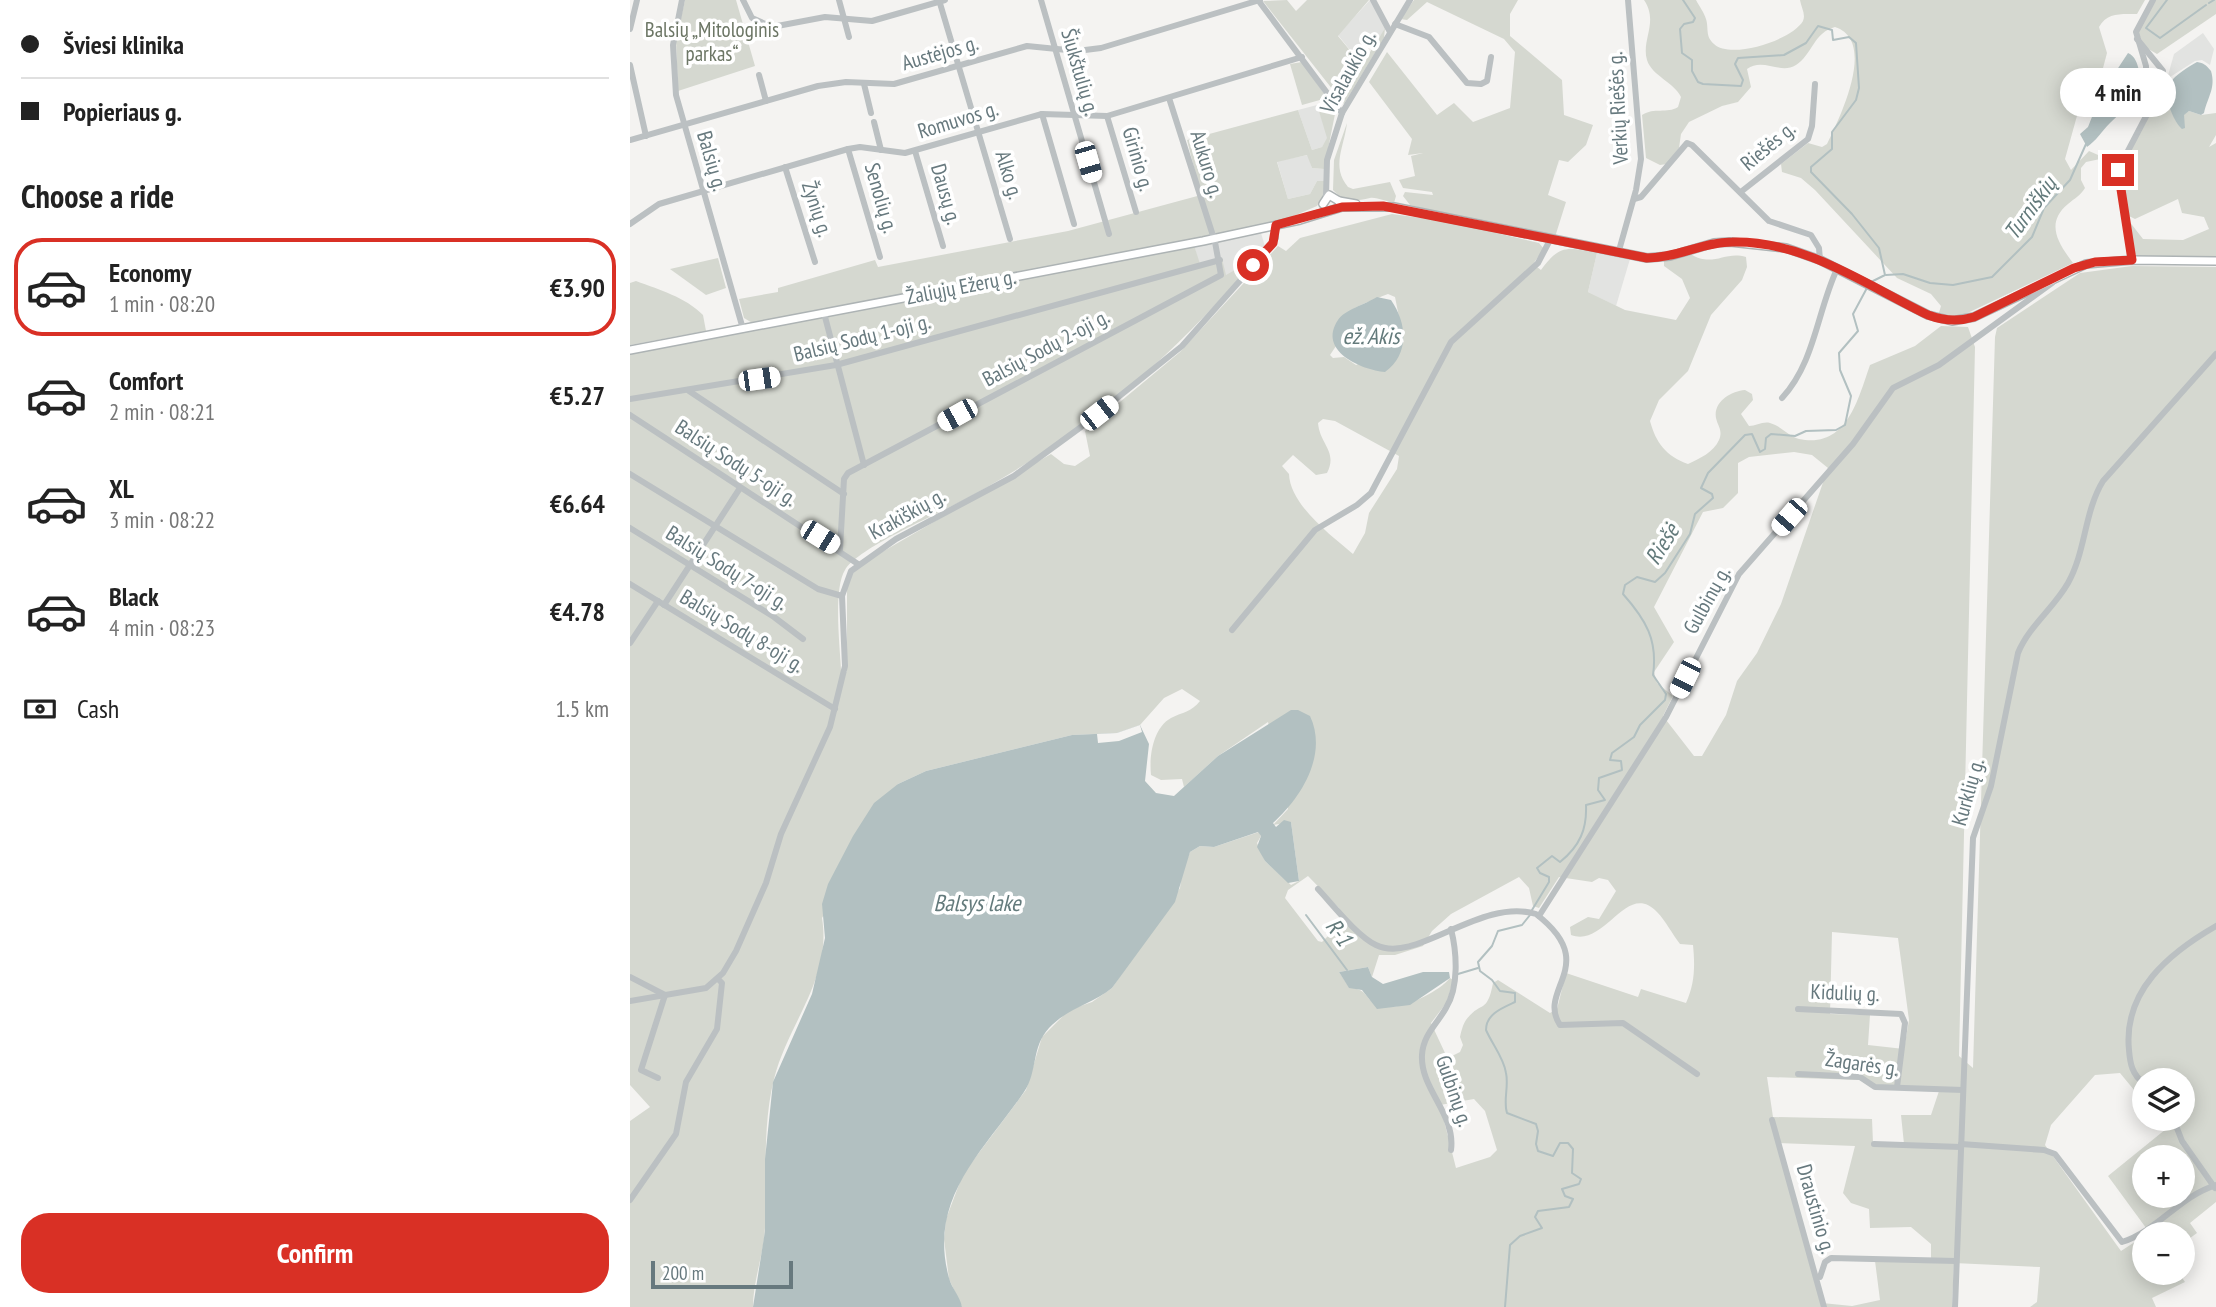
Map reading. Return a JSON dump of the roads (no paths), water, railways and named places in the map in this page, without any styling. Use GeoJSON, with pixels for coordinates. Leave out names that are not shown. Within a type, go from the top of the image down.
{"type":"FeatureCollection","features":[{"type":"Feature","properties":{"kind":"main road","name":"Žaliųjų Ežerų g."},"geometry":{"type":"LineString","coordinates":[[630,350],[1214,239],[1292,221],[1331,202],[1420,212],[1618,254],[1660,258],[1714,243],[1740,242],[1786,248],[1820,260],[1937,319],[1959,321],[2086,264],[2132,260],[2216,261]]}},
{"type":"Feature","properties":{"kind":"street"},"geometry":{"type":"LineString","coordinates":[[630,29],[637,0]]}},
{"type":"Feature","properties":{"kind":"street","name":"Balsių g."},"geometry":{"type":"LineString","coordinates":[[682,0],[674,31],[672,58],[676,95],[743,329]]}},
{"type":"Feature","properties":{"kind":"street"},"geometry":{"type":"LineString","coordinates":[[743,0],[752,18],[772,27],[818,17],[872,21],[941,1]]}},
{"type":"Feature","properties":{"kind":"street"},"geometry":{"type":"LineString","coordinates":[[839,0],[849,37]]}},
{"type":"Feature","properties":{"kind":"street","name":"Šiukštulių g."},"geometry":{"type":"LineString","coordinates":[[1041,0],[1109,234]]}},
{"type":"Feature","properties":{"kind":"street"},"geometry":{"type":"LineString","coordinates":[[1259,0],[1342,113]]}},
{"type":"Feature","properties":{"kind":"street","name":"Austėjos g."},"geometry":{"type":"LineString","coordinates":[[630,140],[833,83],[894,84],[1027,46],[1056,50],[1101,48],[1259,0]]}},
{"type":"Feature","properties":{"kind":"street"},"geometry":{"type":"LineString","coordinates":[[1373,0],[1390,32]]}},
{"type":"Feature","properties":{"kind":"street","name":"Visalaukio g."},"geometry":{"type":"LineString","coordinates":[[1331,202],[1326,166],[1342,113],[1410,0]]}},
{"type":"Feature","properties":{"kind":"street","name":"Verkių Riešės g."},"geometry":{"type":"LineString","coordinates":[[1618,254],[1641,159],[1628,0]]}},
{"type":"Feature","properties":{"kind":"street"},"geometry":{"type":"LineString","coordinates":[[2147,112],[2146,66],[2137,40],[2137,27],[2152,0]]}},
{"type":"Feature","properties":{"kind":"street","name":"Alko g."},"geometry":{"type":"LineString","coordinates":[[941,1],[1010,239]]}},
{"type":"Feature","properties":{"kind":"street"},"geometry":{"type":"LineString","coordinates":[[1395,24],[1429,37],[1466,83],[1481,84],[1487,81],[1491,57]]}},
{"type":"Feature","properties":{"kind":"street"},"geometry":{"type":"LineString","coordinates":[[2132,260],[2118,170],[2161,82],[2163,71],[2157,60],[2137,40]]}},
{"type":"Feature","properties":{"kind":"street","name":"Romuvos g."},"geometry":{"type":"LineString","coordinates":[[630,224],[659,204],[848,149],[860,147],[915,151],[1042,114],[1107,116],[1302,57]]}},
{"type":"Feature","properties":{"kind":"street"},"geometry":{"type":"LineString","coordinates":[[2146,66],[2157,60]]}},
{"type":"Feature","properties":{"kind":"street"},"geometry":{"type":"LineString","coordinates":[[630,65],[646,136]]}},
{"type":"Feature","properties":{"kind":"street"},"geometry":{"type":"LineString","coordinates":[[759,75],[766,101]]}},
{"type":"Feature","properties":{"kind":"street"},"geometry":{"type":"LineString","coordinates":[[863,84],[871,113]]}},
{"type":"Feature","properties":{"kind":"street","name":"Riešės g."},"geometry":{"type":"LineString","coordinates":[[1742,191],[1808,139],[1813,119],[1815,85]]}},
{"type":"Feature","properties":{"kind":"street","name":"Aukuro g."},"geometry":{"type":"LineString","coordinates":[[1169,98],[1214,239]]}},
{"type":"Feature","properties":{"kind":"street"},"geometry":{"type":"LineString","coordinates":[[1042,114],[1074,224]]}},
{"type":"Feature","properties":{"kind":"street","name":"Girinio g."},"geometry":{"type":"LineString","coordinates":[[1107,116],[1136,212]]}},
{"type":"Feature","properties":{"kind":"street"},"geometry":{"type":"LineString","coordinates":[[874,122],[881,150]]}},
{"type":"Feature","properties":{"kind":"street","name":"Riešės g."},"geometry":{"type":"LineString","coordinates":[[1633,199],[1641,197],[1687,143],[1697,147],[1769,221],[1811,235],[1819,248],[1820,260]]}},
{"type":"Feature","properties":{"kind":"street","name":"Senolių g."},"geometry":{"type":"LineString","coordinates":[[848,149],[880,257]]}},
{"type":"Feature","properties":{"kind":"street","name":"Dausų g."},"geometry":{"type":"LineString","coordinates":[[915,151],[943,246]]}},
{"type":"Feature","properties":{"kind":"street","name":"Žynių g."},"geometry":{"type":"LineString","coordinates":[[785,167],[815,262]]}},
{"type":"Feature","properties":{"kind":"street","name":"Krakiškių g."},"geometry":{"type":"LineString","coordinates":[[718,979],[757,905],[781,834],[821,752],[835,709],[845,666],[842,596],[846,578],[858,564],[896,539],[1014,476],[1160,366],[1194,335],[1270,247],[1276,238],[1276,225]]}},
{"type":"Feature","properties":{"kind":"street"},"geometry":{"type":"LineString","coordinates":[[1214,239],[1220,260]]}},
{"type":"Feature","properties":{"kind":"street"},"geometry":{"type":"LineString","coordinates":[[1232,629],[1315,530],[1357,505],[1371,492],[1451,342],[1538,262],[1550,240]]}},
{"type":"Feature","properties":{"kind":"street","name":"Balsių Sodų 1-oji g."},"geometry":{"type":"LineString","coordinates":[[630,399],[836,365],[1220,260]]}},
{"type":"Feature","properties":{"kind":"street","name":"Balsių Sodų 2-oji g."},"geometry":{"type":"LineString","coordinates":[[840,549],[846,475],[1218,278],[1222,272],[1220,260]]}},
{"type":"Feature","properties":{"kind":"street"},"geometry":{"type":"LineString","coordinates":[[1782,398],[1808,361],[1822,301],[1836,269]]}},
{"type":"Feature","properties":{"kind":"street","name":"Gulbinų g."},"geometry":{"type":"LineString","coordinates":[[1536,914],[1666,717],[1739,574],[1853,444],[1893,388],[1939,365],[2060,275]]}},
{"type":"Feature","properties":{"kind":"street"},"geometry":{"type":"LineString","coordinates":[[824,313],[864,465]]}},
{"type":"Feature","properties":{"kind":"street","name":"Kurklių g."},"geometry":{"type":"LineString","coordinates":[[1955,1307],[1973,838],[1991,786],[2018,653],[2028,634],[2068,582],[2076,565],[2095,495],[2103,481],[2216,354]]}},
{"type":"Feature","properties":{"kind":"street"},"geometry":{"type":"LineString","coordinates":[[689,391],[844,494]]}},
{"type":"Feature","properties":{"kind":"street","name":"Balsių Sodų 5-oji g."},"geometry":{"type":"LineString","coordinates":[[630,415],[740,488],[840,549],[858,564]]}},
{"type":"Feature","properties":{"kind":"street"},"geometry":{"type":"LineString","coordinates":[[630,474],[818,589],[842,596]]}},
{"type":"Feature","properties":{"kind":"street"},"geometry":{"type":"LineString","coordinates":[[630,643],[689,566],[740,488]]}},
{"type":"Feature","properties":{"kind":"street","name":"Balsių Sodų 7-oji g."},"geometry":{"type":"LineString","coordinates":[[630,528],[774,617],[803,639]]}},
{"type":"Feature","properties":{"kind":"street","name":"Balsių Sodų 8-oji g."},"geometry":{"type":"LineString","coordinates":[[630,584],[835,709]]}},
{"type":"Feature","properties":{"kind":"street"},"geometry":{"type":"LineString","coordinates":[[1318,889],[1369,941],[1383,948],[1406,946],[1491,912],[1536,914],[1565,944],[1568,957],[1554,1010],[1560,1025],[1623,1023],[1697,1074]]}},
{"type":"Feature","properties":{"kind":"street"},"geometry":{"type":"LineString","coordinates":[[2132,1069],[2127,1026],[2150,976],[2191,940],[2216,926]]}},
{"type":"Feature","properties":{"kind":"street","name":"Gulbinų g."},"geometry":{"type":"LineString","coordinates":[[1451,929],[1454,988],[1447,1007],[1423,1043],[1421,1059],[1450,1124],[1451,1150]]}},
{"type":"Feature","properties":{"kind":"street"},"geometry":{"type":"LineString","coordinates":[[630,977],[664,995]]}},
{"type":"Feature","properties":{"kind":"street"},"geometry":{"type":"LineString","coordinates":[[630,1002],[702,990],[718,979],[722,984],[716,1029],[687,1082],[676,1134],[630,1200]]}},
{"type":"Feature","properties":{"kind":"street"},"geometry":{"type":"LineString","coordinates":[[658,1078],[641,1070],[664,995]]}},
{"type":"Feature","properties":{"kind":"street","name":"Kidulių g."},"geometry":{"type":"LineString","coordinates":[[1798,1009],[1900,1014],[1905,1023],[1898,1087]]}},
{"type":"Feature","properties":{"kind":"street","name":"Žagarės g."},"geometry":{"type":"LineString","coordinates":[[1798,1074],[1860,1077],[1875,1087],[1963,1090]]}},
{"type":"Feature","properties":{"kind":"street","name":"Draustinio g."},"geometry":{"type":"LineString","coordinates":[[1772,1120],[1820,1283],[1824,1307]]}},
{"type":"Feature","properties":{"kind":"street"},"geometry":{"type":"LineString","coordinates":[[1874,1144],[2044,1150],[2055,1154],[2122,1242],[2160,1221],[2194,1194],[2215,1187],[2182,1141],[2178,1131]]}},
{"type":"Feature","properties":{"kind":"street"},"geometry":{"type":"LineString","coordinates":[[1812,1261],[1825,1262],[1831,1258],[1956,1261]]}},
{"type":"Feature","properties":{"kind":"street"},"geometry":{"type":"LineString","coordinates":[[1820,1283],[1825,1262]]}},
{"type":"Feature","properties":{"kind":"water"},"geometry":{"type":"Polygon","coordinates":[[[2128,53],[2134,58],[2139,70],[2137,95],[2087,147],[2080,134],[2088,127],[2101,94],[2128,53]]]}},
{"type":"Feature","properties":{"kind":"water"},"geometry":{"type":"Polygon","coordinates":[[[2197,62],[2211,71],[2212,87],[2204,113],[2201,115],[2189,111],[2184,115],[2185,128],[2182,129],[2170,107],[2168,88],[2175,77],[2197,62]]]}},
{"type":"Feature","properties":{"kind":"water","name":"ež. Akis"},"geometry":{"type":"Polygon","coordinates":[[[1377,297],[1391,300],[1403,328],[1399,356],[1385,372],[1354,363],[1338,350],[1333,341],[1333,331],[1341,316],[1377,297]]]}},
{"type":"Feature","properties":{"kind":"water","name":"Balsys lake"},"geometry":{"type":"Polygon","coordinates":[[[1291,710],[1298,710],[1310,716],[1316,745],[1314,760],[1302,788],[1294,801],[1273,823],[1276,827],[1284,820],[1291,822],[1299,881],[1288,883],[1265,861],[1257,847],[1261,836],[1258,832],[1214,847],[1200,846],[1190,852],[1175,902],[1112,988],[1064,1015],[1043,1035],[1024,1092],[963,1177],[946,1223],[944,1249],[949,1278],[962,1307],[753,1307],[765,1231],[765,1159],[773,1082],[812,994],[825,938],[822,904],[828,884],[874,803],[898,784],[926,771],[1072,735],[1117,733],[1140,725],[1149,744],[1145,781],[1156,793],[1174,796],[1218,756],[1291,710]]]}},
{"type":"Feature","properties":{"kind":"water"},"geometry":{"type":"Polygon","coordinates":[[[1368,967],[1372,977],[1383,984],[1423,972],[1449,972],[1450,978],[1410,1005],[1377,1009],[1362,990],[1349,988],[1339,972],[1368,967]]]}},
{"type":"Feature","properties":{"kind":"waterway","name":"Riešė"},"geometry":{"type":"LineString","coordinates":[[1683,0],[1695,18],[1680,29],[1682,53],[1692,60],[1692,71],[1698,82],[1703,84],[1741,86],[1743,80],[1735,64],[1738,58],[1784,55],[1806,43],[1818,26],[1832,30],[1833,40],[1849,37],[1856,43],[1859,88],[1856,100],[1832,132],[1832,149],[1811,167],[1811,172],[1852,214],[1879,248],[1885,275],[1871,282]]}},
{"type":"Feature","properties":{"kind":"waterway"},"geometry":{"type":"LineString","coordinates":[[2167,0],[2146,28],[2160,38],[2206,5]]}},
{"type":"Feature","properties":{"kind":"waterway"},"geometry":{"type":"LineString","coordinates":[[2209,3],[2214,0]]}},
{"type":"Feature","properties":{"kind":"waterway","name":"Turniškių"},"geometry":{"type":"LineString","coordinates":[[1886,275],[1903,274],[1930,283],[1953,285],[1992,277],[2032,237],[2044,208],[2070,180],[2086,144]]}},
{"type":"Feature","properties":{"kind":"waterway","name":"Riešė"},"geometry":{"type":"LineString","coordinates":[[1532,910],[1549,882],[1549,877],[1540,873],[1537,868],[1552,856],[1560,862],[1573,850],[1581,836],[1586,805],[1605,800],[1598,790],[1599,778],[1622,770],[1621,761],[1610,760],[1612,753],[1634,737],[1640,725],[1665,700],[1666,694],[1653,675],[1652,641],[1644,622],[1623,594],[1625,585],[1637,577],[1655,582],[1665,573],[1690,534],[1695,514],[1713,498],[1712,494],[1701,488],[1708,473],[1745,435],[1752,434],[1760,452],[1765,449],[1766,438],[1771,434],[1795,436],[1806,431],[1836,430],[1845,425],[1851,396],[1840,370],[1839,353],[1858,331],[1853,314],[1868,286]]}},
{"type":"Feature","properties":{"kind":"waterway","name":"R-1"},"geometry":{"type":"LineString","coordinates":[[1306,915],[1347,970]]}},
{"type":"Feature","properties":{"kind":"waterway","name":"Riešė"},"geometry":{"type":"LineString","coordinates":[[1505,1307],[1510,1245],[1520,1236],[1542,1228],[1535,1217],[1538,1211],[1569,1207],[1573,1199],[1565,1196],[1562,1189],[1579,1184],[1581,1179],[1572,1173],[1573,1149],[1568,1143],[1560,1143],[1553,1156],[1538,1151],[1536,1124],[1507,1113],[1505,1067],[1486,1030],[1492,1016],[1515,1002],[1515,993],[1500,991],[1492,980],[1480,971],[1478,962],[1492,946],[1498,931],[1522,925],[1530,915]]}},
{"type":"Feature","properties":{"kind":"waterway","name":"R-1"},"geometry":{"type":"LineString","coordinates":[[1458,974],[1478,968]]}},
{"type":"Feature","properties":{"kind":"park label","name":"Balsių „Mitologinis parkas“"},"geometry":{"type":"Point","coordinates":[712,42]}}]}
